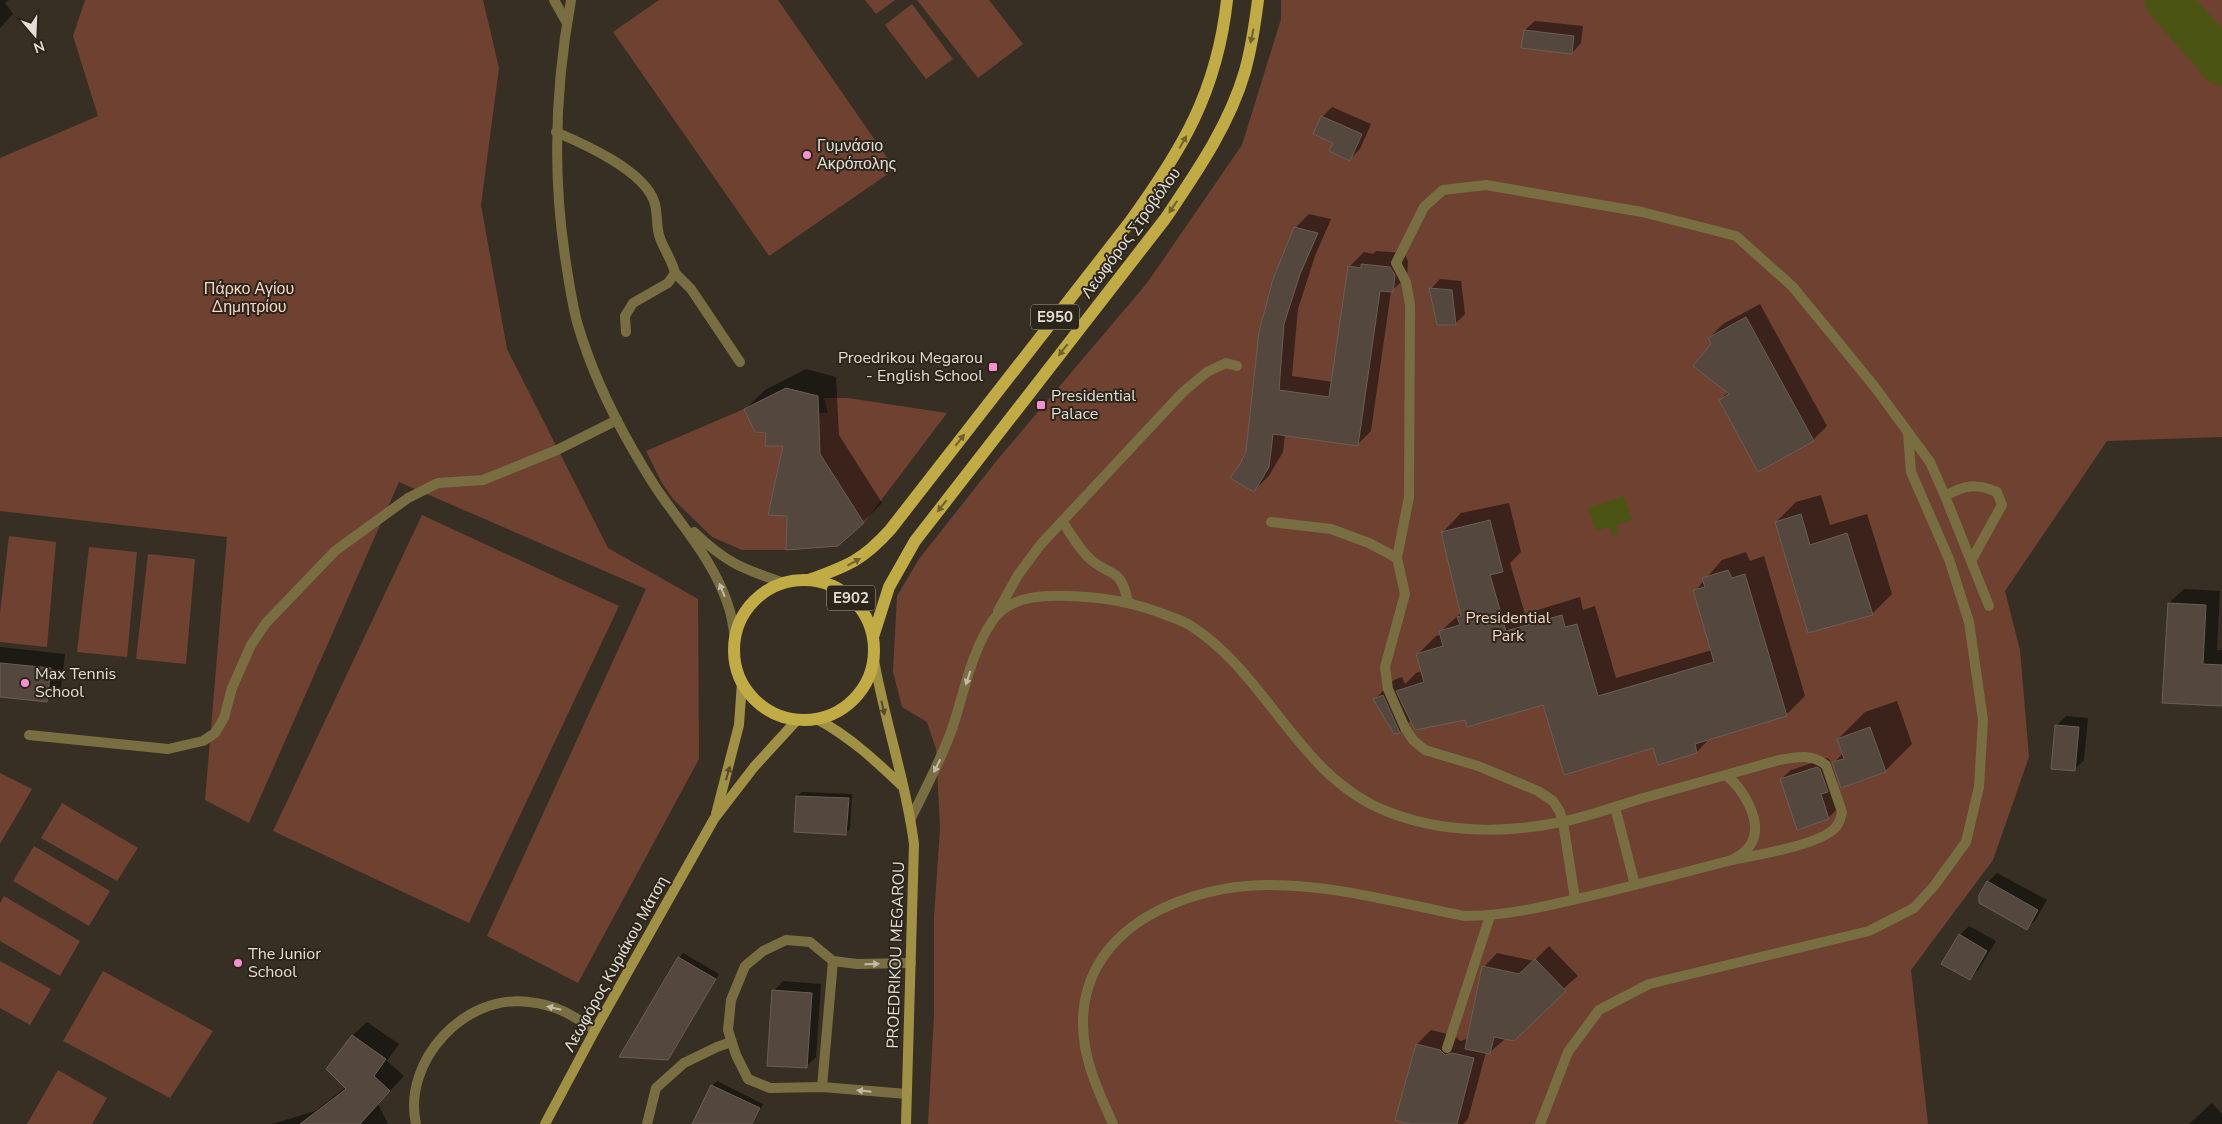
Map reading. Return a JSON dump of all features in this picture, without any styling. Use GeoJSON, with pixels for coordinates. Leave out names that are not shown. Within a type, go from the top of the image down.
{"type":"FeatureCollection","features":[{"type":"Feature","properties":{"kind":"main road","name":"Λεωφόρος Στροβόλου"},"geometry":{"type":"LineString","coordinates":[[809,580],[855,562],[873,548],[890,530],[1160,180],[1191,128],[1212,78],[1225,24],[1228,0]]}},
{"type":"Feature","properties":{"kind":"main road","name":"Λεωφόρος Στροβόλου"},"geometry":{"type":"LineString","coordinates":[[874,637],[889,587],[915,541],[1165,219],[1202,163],[1225,120],[1244,72],[1258,0]]}},
{"type":"Feature","properties":{"kind":"main road","name":"E902"},"geometry":{"type":"LineString","coordinates":[[809,580],[834,587],[856,602],[870,624],[874,637],[874,660],[866,683],[858,696],[846,707],[832,715],[817,719],[797,720],[784,717],[765,708],[749,694],[742,682],[734,658],[735,637],[744,613],[761,595],[784,583],[809,580]]}},
{"type":"Feature","properties":{"kind":"main road","name":"PROEDRIKOU MEGAROU"},"geometry":{"type":"LineString","coordinates":[[874,660],[882,706],[910,820],[914,869],[906,1124]]}},
{"type":"Feature","properties":{"kind":"main road","name":"Λεωφόρος Κυριάκου Μάτση"},"geometry":{"type":"LineString","coordinates":[[714,820],[739,725],[742,682]]}},
{"type":"Feature","properties":{"kind":"main road"},"geometry":{"type":"LineString","coordinates":[[817,719],[841,732],[860,746],[902,787]]}},
{"type":"Feature","properties":{"kind":"main road","name":"Λεωφόρος Κυριάκου Μάτση"},"geometry":{"type":"LineString","coordinates":[[545,1124],[595,1030],[714,820],[754,767],[797,720]]}},
{"type":"Feature","properties":{"kind":"street"},"geometry":{"type":"LineString","coordinates":[[554,0],[567,23]]}},
{"type":"Feature","properties":{"kind":"street"},"geometry":{"type":"LineString","coordinates":[[571,0],[558,90],[556,132],[557,178],[562,236],[577,321],[598,380],[617,420],[659,493],[701,550],[719,583],[729,608],[735,637]]}},
{"type":"Feature","properties":{"kind":"street"},"geometry":{"type":"LineString","coordinates":[[556,132],[596,149],[646,186],[654,200],[659,234],[673,261],[675,273],[691,289],[740,362]]}},
{"type":"Feature","properties":{"kind":"street"},"geometry":{"type":"LineString","coordinates":[[1576,900],[1563,822],[1560,812],[1553,801],[1538,791],[1478,766],[1425,750],[1413,740],[1405,728],[1388,689],[1385,667],[1405,594],[1397,558],[1409,497],[1410,305],[1406,282],[1396,263],[1424,207],[1443,190],[1486,186],[1642,212],[1736,236],[1793,287],[1874,386],[1930,462],[1988,606]]}},
{"type":"Feature","properties":{"kind":"street"},"geometry":{"type":"LineString","coordinates":[[626,332],[625,316],[633,303],[668,283],[675,273]]}},
{"type":"Feature","properties":{"kind":"street"},"geometry":{"type":"LineString","coordinates":[[910,820],[942,756],[976,653],[1018,575],[1041,544],[1182,392],[1207,372],[1226,363],[1238,366]]}},
{"type":"Feature","properties":{"kind":"street"},"geometry":{"type":"LineString","coordinates":[[29,735],[168,750],[204,741],[215,733],[224,718],[232,688],[252,645],[266,623],[335,551],[408,498],[438,483],[483,480],[557,450],[617,420]]}},
{"type":"Feature","properties":{"kind":"street"},"geometry":{"type":"LineString","coordinates":[[1540,1124],[1568,1052],[1599,1010],[1649,984],[1869,931],[1914,908],[1934,886],[1966,842],[1979,788],[1982,710],[1969,622],[1949,559],[1912,472],[1908,432]]}},
{"type":"Feature","properties":{"kind":"street"},"geometry":{"type":"LineString","coordinates":[[1945,496],[1963,486],[1984,486],[1997,492],[2002,505],[1971,561]]}},
{"type":"Feature","properties":{"kind":"street"},"geometry":{"type":"LineString","coordinates":[[675,515],[714,552],[733,564],[784,583]]}},
{"type":"Feature","properties":{"kind":"street"},"geometry":{"type":"LineString","coordinates":[[1062,521],[1075,542],[1089,559],[1120,579],[1124,585],[1128,602]]}},
{"type":"Feature","properties":{"kind":"street"},"geometry":{"type":"LineString","coordinates":[[1271,522],[1331,529],[1369,543],[1397,558]]}},
{"type":"Feature","properties":{"kind":"street"},"geometry":{"type":"LineString","coordinates":[[994,619],[1006,606],[1019,600],[1037,597],[1096,596],[1138,604],[1189,624],[1216,645],[1239,668],[1291,734],[1320,767],[1355,795],[1386,811],[1435,825],[1488,830],[1518,830],[1563,822],[1779,760],[1810,756],[1826,765],[1842,812],[1841,820],[1836,828],[1827,834],[1797,845],[1576,900],[1490,916],[1465,916],[1320,888],[1271,884],[1231,887],[1191,897],[1160,908],[1129,928],[1099,961],[1090,982],[1085,1001],[1083,1037],[1088,1062],[1113,1124]]}},
{"type":"Feature","properties":{"kind":"street"},"geometry":{"type":"LineString","coordinates":[[1726,775],[1743,792],[1750,805],[1754,830],[1753,840],[1746,851],[1732,860]]}},
{"type":"Feature","properties":{"kind":"street"},"geometry":{"type":"LineString","coordinates":[[1614,806],[1635,885]]}},
{"type":"Feature","properties":{"kind":"street"},"geometry":{"type":"LineString","coordinates":[[1447,1048],[1490,916]]}},
{"type":"Feature","properties":{"kind":"street"},"geometry":{"type":"LineString","coordinates":[[907,1094],[822,1086],[770,1088],[748,1079],[736,1055],[728,1030],[731,1000],[745,966],[763,951],[786,940],[810,942],[833,962],[857,964],[911,963]]}},
{"type":"Feature","properties":{"kind":"street"},"geometry":{"type":"LineString","coordinates":[[822,1086],[833,962]]}},
{"type":"Feature","properties":{"kind":"street"},"geometry":{"type":"LineString","coordinates":[[416,1124],[414,1116],[416,1085],[428,1056],[447,1031],[464,1018],[483,1008],[498,1004],[528,1002],[564,1010],[595,1030]]}},
{"type":"Feature","properties":{"kind":"street"},"geometry":{"type":"LineString","coordinates":[[647,1124],[656,1088],[684,1063],[717,1046],[731,1042]]}},
{"type":"Feature","properties":{"kind":"green space","name":"Πάρκο Αγίου Δημητρίου"},"geometry":{"type":"Polygon","coordinates":[[[85,0],[483,0],[499,68],[481,205],[507,349],[608,548],[698,599],[699,759],[578,983],[487,936],[646,589],[399,482],[249,823],[205,800],[227,537],[0,511],[0,158],[98,116],[73,36],[85,0]]]}},
{"type":"Feature","properties":{"kind":"green space"},"geometry":{"type":"Polygon","coordinates":[[[659,0],[778,0],[895,169],[769,256],[613,32],[659,0]]]}},
{"type":"Feature","properties":{"kind":"green space"},"geometry":{"type":"Polygon","coordinates":[[[865,0],[895,0],[876,14],[865,0]]]}},
{"type":"Feature","properties":{"kind":"green space"},"geometry":{"type":"Polygon","coordinates":[[[917,0],[989,0],[1023,44],[978,78],[917,0]]]}},
{"type":"Feature","properties":{"kind":"green space","name":"Presidential Park"},"geometry":{"type":"Polygon","coordinates":[[[1281,0],[2222,0],[2222,437],[2107,441],[2005,591],[2020,650],[2029,757],[1993,860],[1911,970],[1928,1124],[928,1124],[934,1015],[934,917],[940,828],[936,749],[927,722],[902,707],[893,672],[897,596],[919,559],[998,459],[1147,283],[1242,145],[1281,19],[1281,0]]]}},
{"type":"Feature","properties":{"kind":"green space"},"geometry":{"type":"Polygon","coordinates":[[[912,4],[953,59],[926,79],[885,25],[912,4]]]}},
{"type":"Feature","properties":{"kind":"green space"},"geometry":{"type":"Polygon","coordinates":[[[824,398],[848,398],[947,413],[864,523],[811,441],[818,413],[828,413],[824,398]]]}},
{"type":"Feature","properties":{"kind":"green space"},"geometry":{"type":"Polygon","coordinates":[[[744,409],[755,432],[766,433],[766,446],[783,446],[787,516],[786,550],[742,550],[712,537],[673,499],[662,483],[646,451],[744,409]]]}},
{"type":"Feature","properties":{"kind":"green space"},"geometry":{"type":"Polygon","coordinates":[[[422,515],[619,606],[469,923],[273,831],[422,515]]]}},
{"type":"Feature","properties":{"kind":"green space"},"geometry":{"type":"Polygon","coordinates":[[[9,536],[56,542],[47,647],[0,642],[0,613],[9,536]]]}},
{"type":"Feature","properties":{"kind":"green space"},"geometry":{"type":"Polygon","coordinates":[[[89,547],[137,552],[127,657],[77,652],[89,547]]]}},
{"type":"Feature","properties":{"kind":"green space"},"geometry":{"type":"Polygon","coordinates":[[[148,554],[195,559],[186,664],[136,659],[148,554]]]}},
{"type":"Feature","properties":{"kind":"green space"},"geometry":{"type":"Polygon","coordinates":[[[0,773],[32,789],[0,844],[0,773]]]}},
{"type":"Feature","properties":{"kind":"green space"},"geometry":{"type":"Polygon","coordinates":[[[62,803],[138,848],[117,881],[41,838],[62,803]]]}},
{"type":"Feature","properties":{"kind":"green space"},"geometry":{"type":"Polygon","coordinates":[[[34,846],[110,891],[89,926],[13,881],[34,846]]]}},
{"type":"Feature","properties":{"kind":"green space"},"geometry":{"type":"Polygon","coordinates":[[[4,896],[80,941],[60,976],[0,941],[0,903],[4,896]]]}},
{"type":"Feature","properties":{"kind":"green space"},"geometry":{"type":"Polygon","coordinates":[[[0,961],[51,989],[30,1025],[0,1008],[0,961]]]}},
{"type":"Feature","properties":{"kind":"green space"},"geometry":{"type":"Polygon","coordinates":[[[103,971],[213,1031],[170,1098],[63,1041],[103,971]]]}},
{"type":"Feature","properties":{"kind":"green space"},"geometry":{"type":"Polygon","coordinates":[[[58,1070],[107,1098],[92,1124],[27,1124],[58,1070]]]}},
{"type":"Feature","properties":{"kind":"shaded area"},"geometry":{"type":"Polygon","coordinates":[[[1624,496],[1632,520],[1616,525],[1619,534],[1613,536],[1610,527],[1596,531],[1588,508],[1624,496]]]}},
{"type":"Feature","properties":{"kind":"building"},"geometry":{"type":"Polygon","coordinates":[[[1524,30],[1574,36],[1572,54],[1521,48],[1524,30]]]}},
{"type":"Feature","properties":{"kind":"building"},"geometry":{"type":"Polygon","coordinates":[[[1321,116],[1362,134],[1350,161],[1329,151],[1333,143],[1313,134],[1321,116]]]}},
{"type":"Feature","properties":{"kind":"building"},"geometry":{"type":"Polygon","coordinates":[[[1294,227],[1318,233],[1300,274],[1284,324],[1279,390],[1329,397],[1348,266],[1361,268],[1361,264],[1390,267],[1395,275],[1393,292],[1380,291],[1358,446],[1273,434],[1269,467],[1254,492],[1230,478],[1246,451],[1259,332],[1273,279],[1294,227]]]}},
{"type":"Feature","properties":{"kind":"building"},"geometry":{"type":"Polygon","coordinates":[[[1429,288],[1452,290],[1456,325],[1437,325],[1429,288]]]}},
{"type":"Feature","properties":{"kind":"building"},"geometry":{"type":"Polygon","coordinates":[[[1746,317],[1814,441],[1758,472],[1719,400],[1729,394],[1693,366],[1711,344],[1708,338],[1746,317]]]}},
{"type":"Feature","properties":{"kind":"building"},"geometry":{"type":"Polygon","coordinates":[[[786,388],[818,396],[820,454],[864,523],[838,546],[786,550],[787,516],[768,515],[783,446],[765,446],[766,433],[755,432],[744,409],[786,388]]]}},
{"type":"Feature","properties":{"kind":"building"},"geometry":{"type":"Polygon","coordinates":[[[1801,514],[1810,545],[1847,533],[1873,615],[1808,633],[1775,522],[1801,514]]]}},
{"type":"Feature","properties":{"kind":"building"},"geometry":{"type":"Polygon","coordinates":[[[1490,520],[1503,572],[1490,575],[1506,631],[1562,615],[1565,627],[1577,624],[1598,696],[1714,662],[1693,590],[1705,587],[1702,578],[1728,570],[1732,578],[1745,574],[1787,716],[1695,744],[1697,753],[1658,765],[1653,748],[1564,775],[1543,705],[1467,727],[1465,720],[1415,730],[1396,691],[1424,682],[1416,654],[1443,646],[1439,631],[1460,625],[1457,617],[1461,616],[1441,532],[1490,520]]]}},
{"type":"Feature","properties":{"kind":"building"},"geometry":{"type":"Polygon","coordinates":[[[2168,603],[2206,605],[2203,664],[2222,665],[2222,706],[2162,703],[2168,603]]]}},
{"type":"Feature","properties":{"kind":"building","name":"Max Tennis School"},"geometry":{"type":"Polygon","coordinates":[[[0,663],[51,668],[47,702],[0,697],[0,663]]]}},
{"type":"Feature","properties":{"kind":"building"},"geometry":{"type":"Polygon","coordinates":[[[1383,695],[1400,733],[1394,734],[1373,699],[1383,695]]]}},
{"type":"Feature","properties":{"kind":"building"},"geometry":{"type":"Polygon","coordinates":[[[2055,725],[2079,727],[2075,771],[2051,769],[2055,725]]]}},
{"type":"Feature","properties":{"kind":"building"},"geometry":{"type":"Polygon","coordinates":[[[1870,727],[1886,772],[1841,788],[1832,762],[1844,759],[1837,739],[1870,727]]]}},
{"type":"Feature","properties":{"kind":"building"},"geometry":{"type":"Polygon","coordinates":[[[1817,767],[1820,769],[1828,792],[1821,794],[1829,819],[1797,830],[1780,779],[1817,767]]]}},
{"type":"Feature","properties":{"kind":"building"},"geometry":{"type":"Polygon","coordinates":[[[796,796],[849,798],[846,835],[794,832],[796,796]]]}},
{"type":"Feature","properties":{"kind":"building"},"geometry":{"type":"Polygon","coordinates":[[[1987,881],[2038,910],[2027,930],[1979,903],[1979,895],[1987,881]]]}},
{"type":"Feature","properties":{"kind":"building"},"geometry":{"type":"Polygon","coordinates":[[[1959,934],[1987,951],[1970,980],[1941,964],[1959,934]]]}},
{"type":"Feature","properties":{"kind":"building"},"geometry":{"type":"Polygon","coordinates":[[[678,957],[716,979],[668,1060],[619,1057],[678,957]]]}},
{"type":"Feature","properties":{"kind":"building"},"geometry":{"type":"Polygon","coordinates":[[[1535,959],[1566,991],[1514,1041],[1494,1037],[1490,1054],[1465,1049],[1482,966],[1519,974],[1535,959]]]}},
{"type":"Feature","properties":{"kind":"building"},"geometry":{"type":"Polygon","coordinates":[[[772,990],[812,993],[807,1068],[767,1066],[772,990]]]}},
{"type":"Feature","properties":{"kind":"building"},"geometry":{"type":"Polygon","coordinates":[[[352,1035],[386,1059],[374,1076],[390,1091],[360,1124],[300,1124],[346,1089],[326,1069],[352,1035]]]}},
{"type":"Feature","properties":{"kind":"building"},"geometry":{"type":"Polygon","coordinates":[[[1416,1044],[1440,1050],[1445,1055],[1452,1053],[1474,1058],[1457,1124],[1410,1124],[1395,1120],[1416,1044]]]}},
{"type":"Feature","properties":{"kind":"building"},"geometry":{"type":"Polygon","coordinates":[[[711,1085],[760,1108],[752,1124],[692,1124],[711,1085]]]}},
{"type":"Feature","properties":{"kind":"waterway"},"geometry":{"type":"LineString","coordinates":[[2167,0],[2222,63]]}},
{"type":"Feature","properties":{"kind":"place","name":"Γυμνάσιο Ακρόπολης"},"geometry":{"type":"Point","coordinates":[807,155]}},
{"type":"Feature","properties":{"kind":"place","name":"Proedrikou Megarou - English School"},"geometry":{"type":"Point","coordinates":[993,367]}},
{"type":"Feature","properties":{"kind":"place","name":"Presidential Palace"},"geometry":{"type":"Point","coordinates":[1041,405]}},
{"type":"Feature","properties":{"kind":"place","name":"Max Tennis School"},"geometry":{"type":"Point","coordinates":[25,683]}},
{"type":"Feature","properties":{"kind":"place","name":"The Junior School"},"geometry":{"type":"Point","coordinates":[238,963]}}]}
